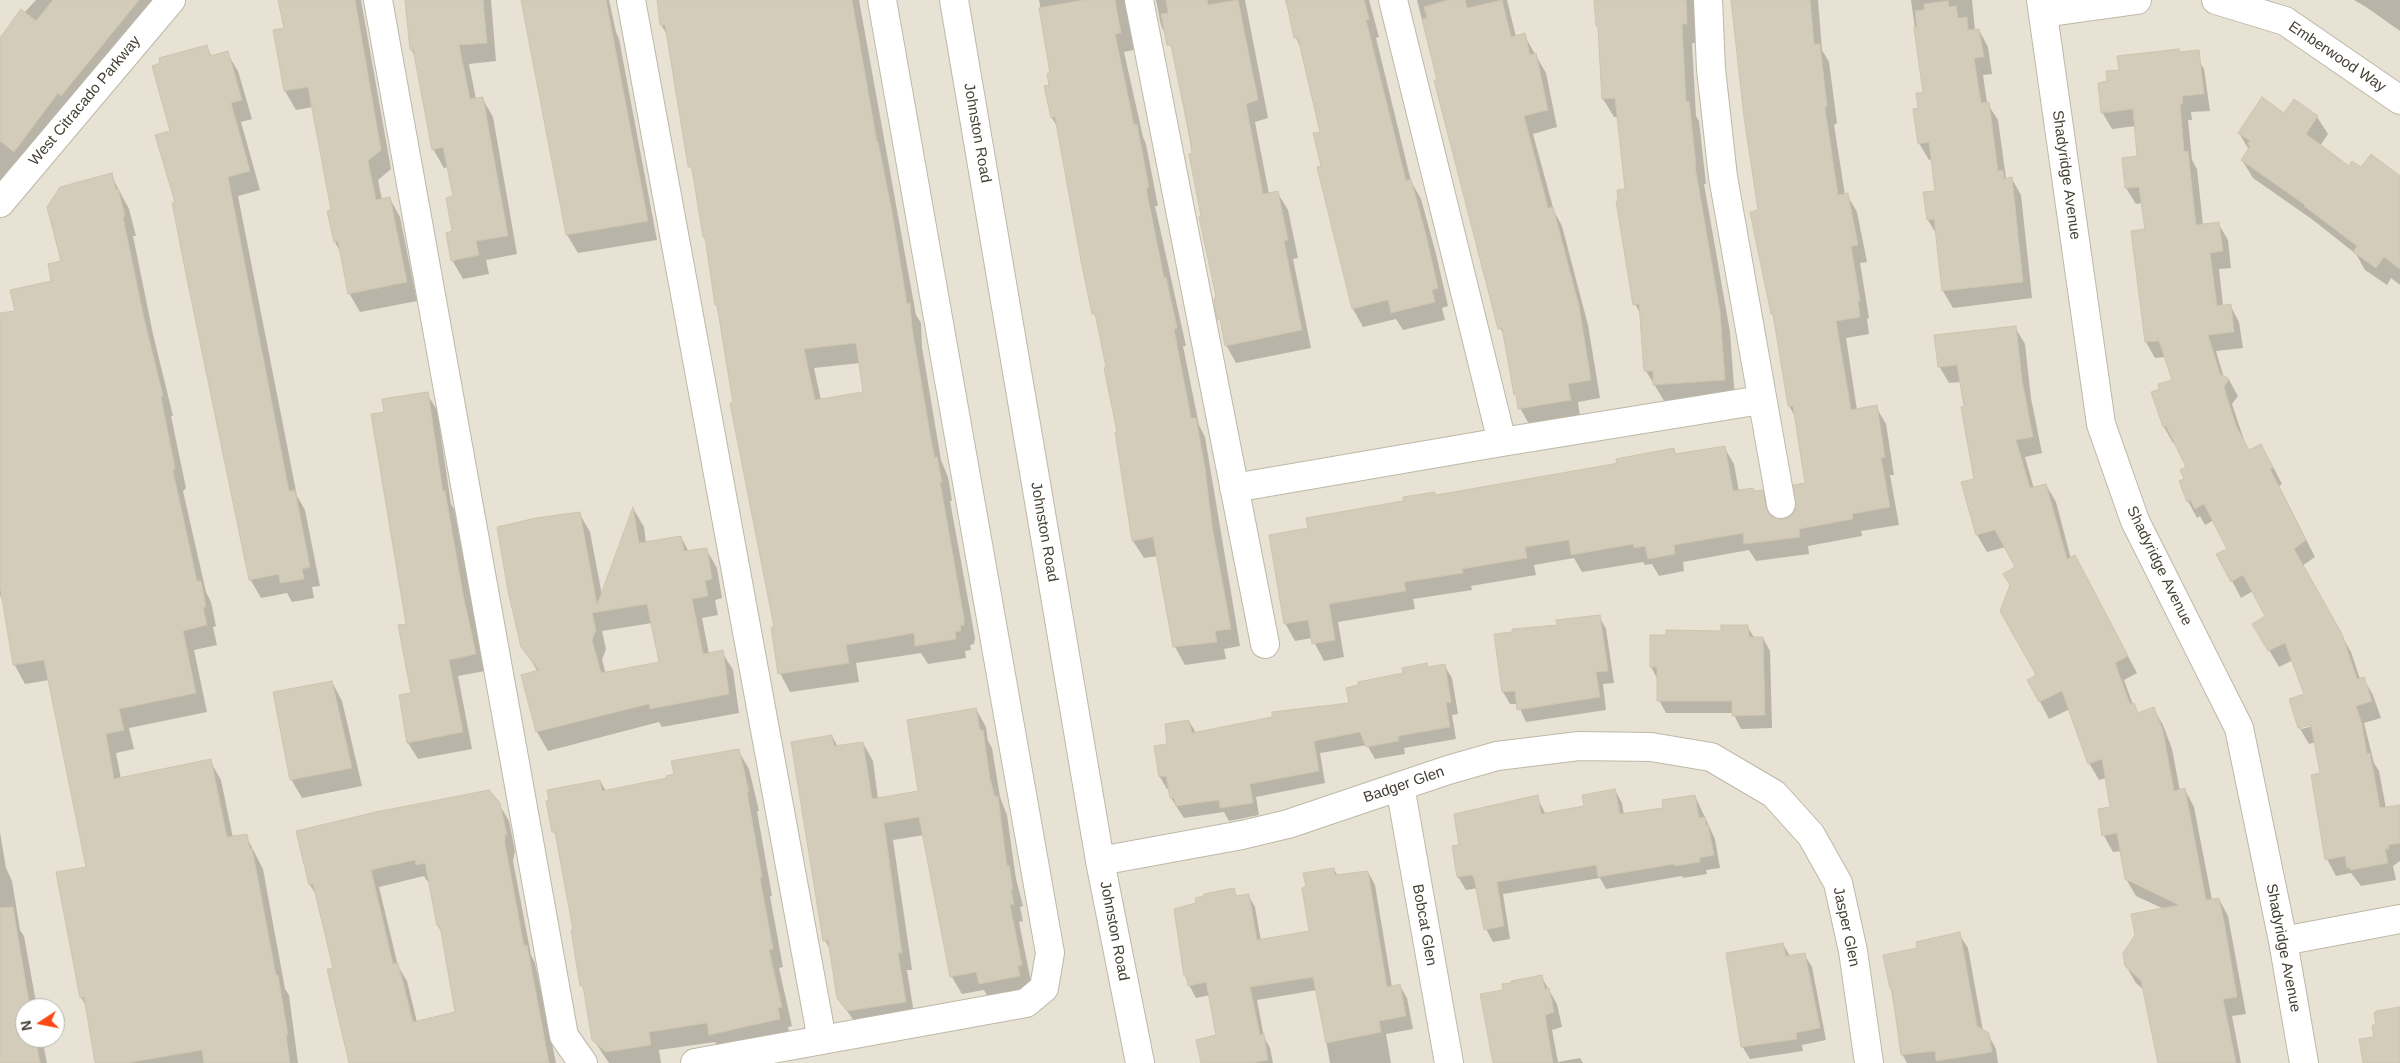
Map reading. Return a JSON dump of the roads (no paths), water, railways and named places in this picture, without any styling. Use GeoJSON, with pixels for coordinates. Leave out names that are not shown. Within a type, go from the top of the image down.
{"type":"FeatureCollection","features":[{"type":"Feature","properties":{"kind":"street","name":"West Citracado Parkway"},"geometry":{"type":"LineString","coordinates":[[0,203],[172,0]]}},
{"type":"Feature","properties":{"kind":"street"},"geometry":{"type":"LineString","coordinates":[[378,0],[564,1036],[583,1063]]}},
{"type":"Feature","properties":{"kind":"street"},"geometry":{"type":"LineString","coordinates":[[632,0],[822,1040]]}},
{"type":"Feature","properties":{"kind":"street"},"geometry":{"type":"LineString","coordinates":[[696,1063],[1026,1003],[1044,988],[1050,953],[882,0]]}},
{"type":"Feature","properties":{"kind":"street","name":"Johnston Road"},"geometry":{"type":"LineString","coordinates":[[954,0],[1100,861],[1140,1063]]}},
{"type":"Feature","properties":{"kind":"street"},"geometry":{"type":"LineString","coordinates":[[1139,0],[1265,644]]}},
{"type":"Feature","properties":{"kind":"street"},"geometry":{"type":"LineString","coordinates":[[1393,0],[1502,442]]}},
{"type":"Feature","properties":{"kind":"street"},"geometry":{"type":"LineString","coordinates":[[1708,0],[1722,176],[1781,504]]}},
{"type":"Feature","properties":{"kind":"street"},"geometry":{"type":"LineString","coordinates":[[2042,6],[2137,0]]}},
{"type":"Feature","properties":{"kind":"street","name":"Emberwood Way"},"geometry":{"type":"LineString","coordinates":[[2216,0],[2285,21],[2400,100]]}},
{"type":"Feature","properties":{"kind":"street","name":"Shadyridge Avenue"},"geometry":{"type":"LineString","coordinates":[[2042,6],[2101,424],[2135,521],[2239,728],[2283,941],[2304,1063]]}},
{"type":"Feature","properties":{"kind":"street"},"geometry":{"type":"LineString","coordinates":[[1234,488],[1761,400]]}},
{"type":"Feature","properties":{"kind":"street","name":"Badger Glen"},"geometry":{"type":"LineString","coordinates":[[1100,861],[1242,835],[1288,824],[1448,770],[1497,756],[1579,746],[1652,747],[1711,757]]}},
{"type":"Feature","properties":{"kind":"street","name":"Jasper Glen"},"geometry":{"type":"LineString","coordinates":[[1711,757],[1774,794],[1811,835],[1838,883],[1853,951],[1869,1063]]}},
{"type":"Feature","properties":{"kind":"street","name":"Bobcat Glen"},"geometry":{"type":"LineString","coordinates":[[1400,786],[1449,1063]]}},
{"type":"Feature","properties":{"kind":"street"},"geometry":{"type":"LineString","coordinates":[[2283,941],[2400,919]]}}]}
